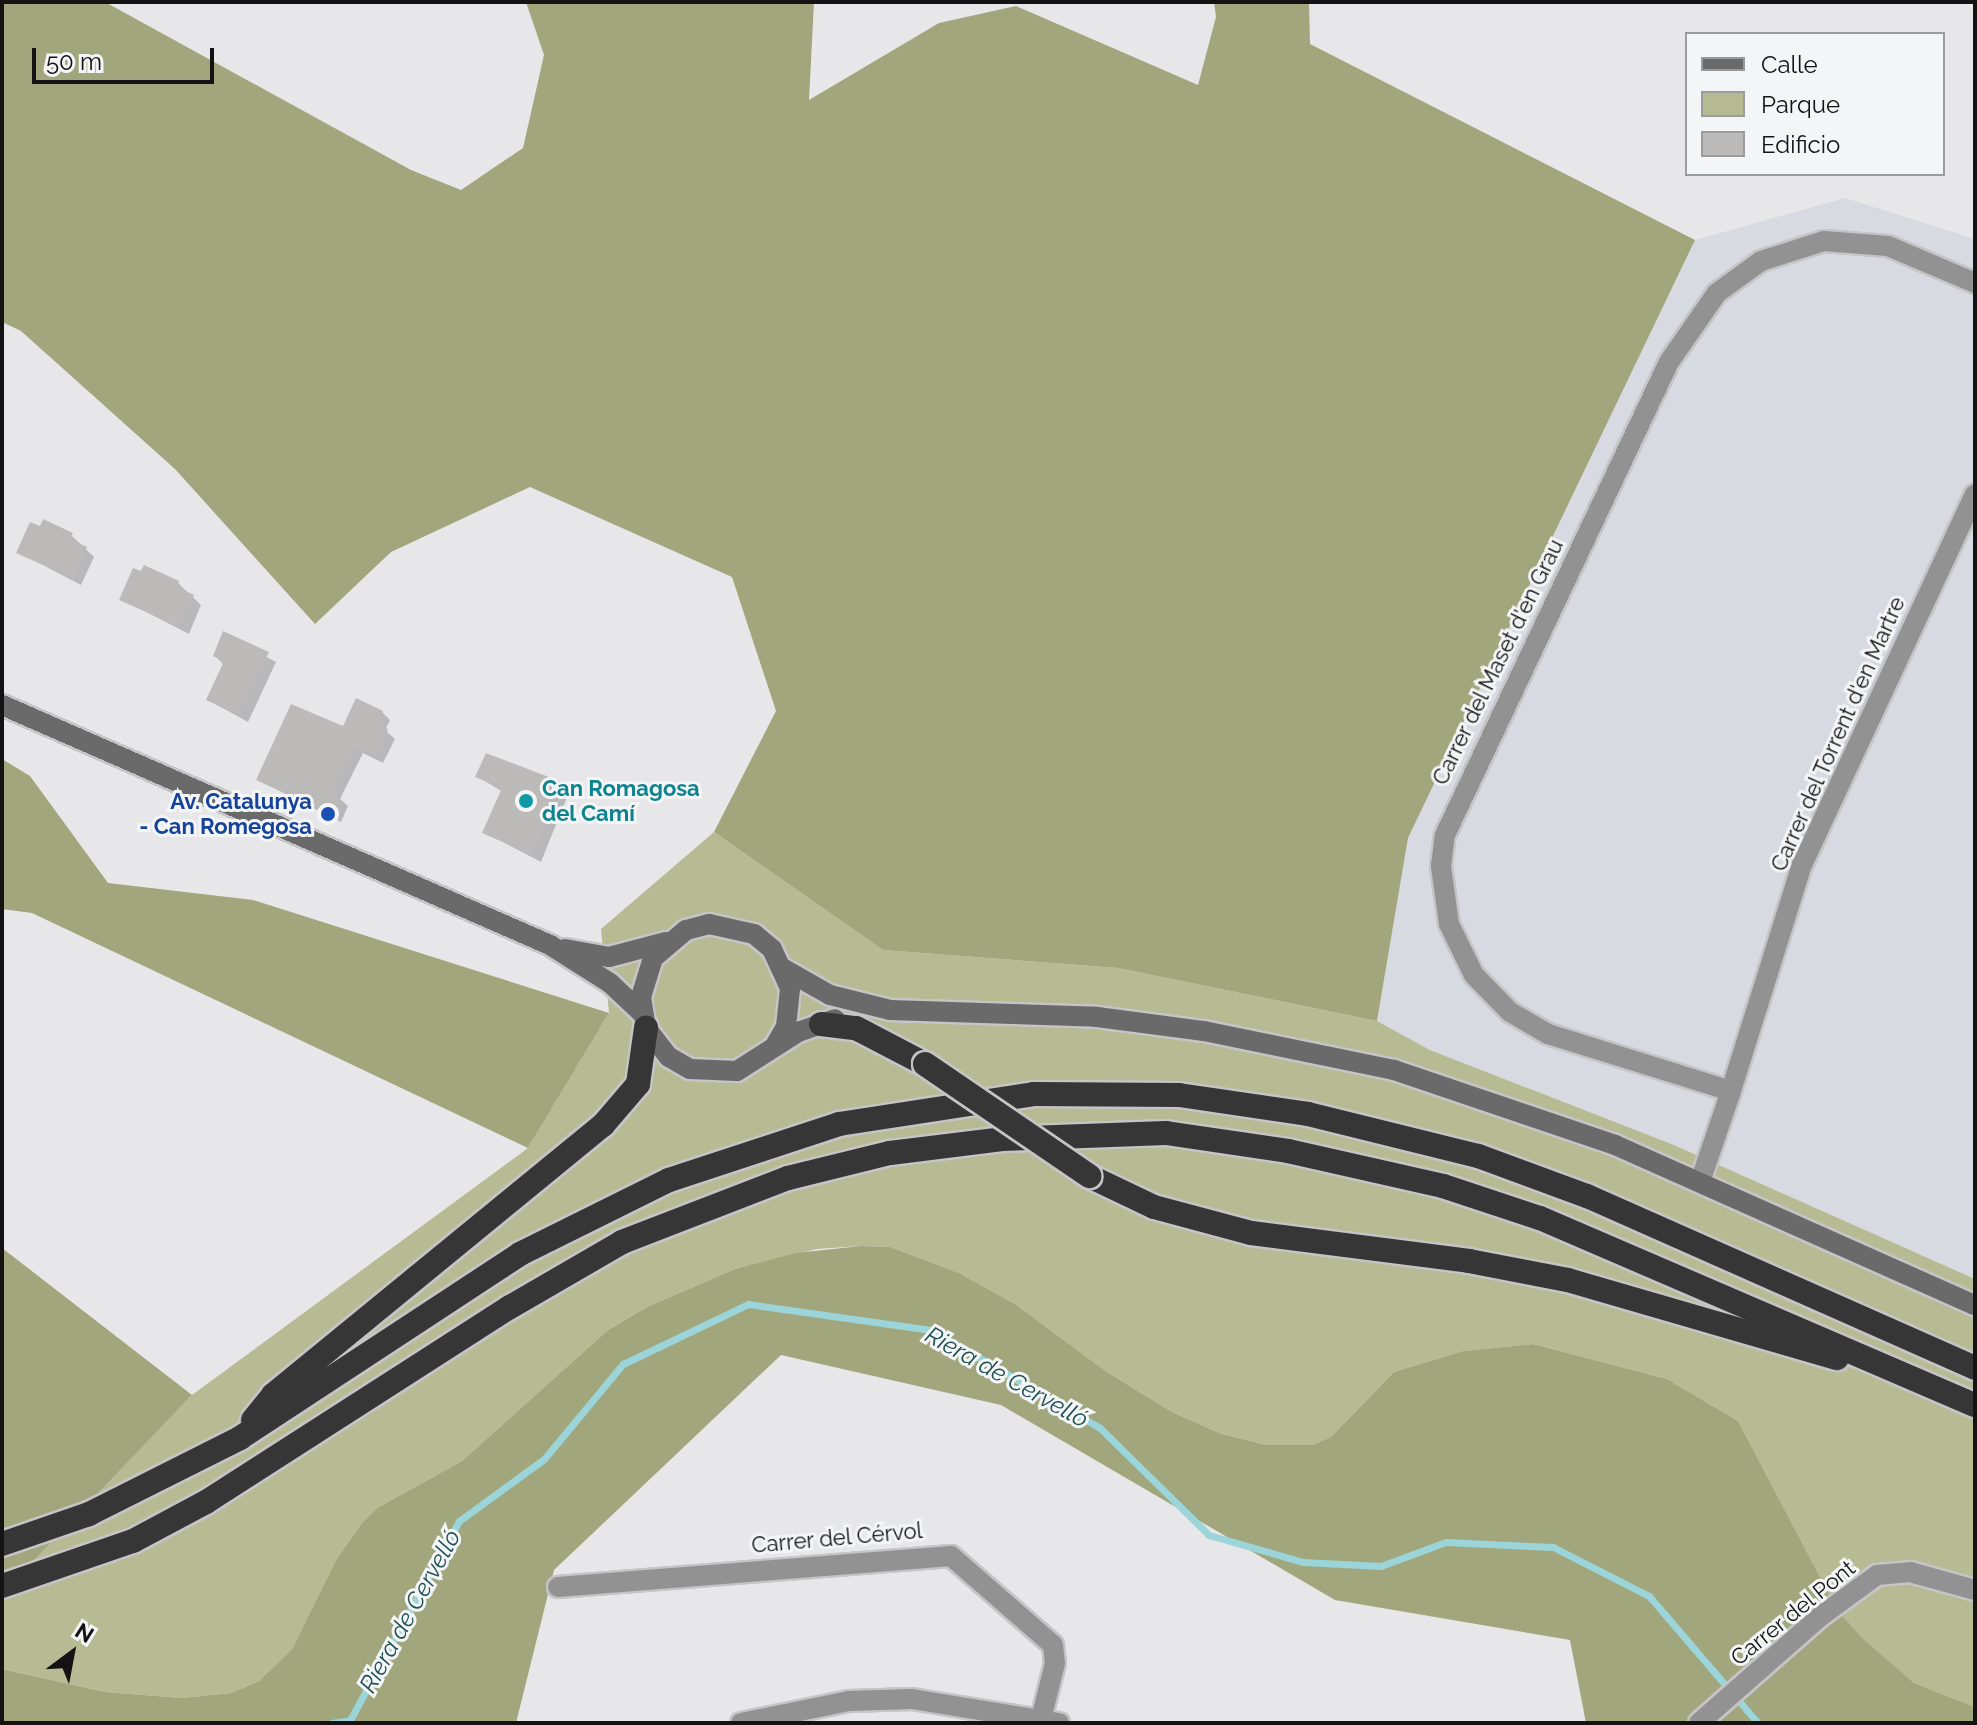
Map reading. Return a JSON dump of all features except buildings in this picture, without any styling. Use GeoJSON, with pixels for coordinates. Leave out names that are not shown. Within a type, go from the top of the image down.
{"type":"FeatureCollection","features":[{"type":"Feature","properties":{"kind":"highway"},"geometry":{"type":"LineString","coordinates":[[240,1438],[273,1395],[603,1125],[638,1084],[644,1020]]}},
{"type":"Feature","properties":{"kind":"highway"},"geometry":{"type":"LineString","coordinates":[[821,1024],[856,1028],[925,1064],[1089,1176],[1154,1207],[1251,1233],[1469,1261],[1568,1280],[1801,1350],[1898,1371]]}},
{"type":"Feature","properties":{"kind":"highway"},"geometry":{"type":"LineString","coordinates":[[2,1544],[33,1536],[141,1489],[240,1438],[520,1254],[669,1180],[839,1124],[1034,1094],[1193,1097],[1308,1114],[1478,1156],[1587,1196],[1975,1368]]}},
{"type":"Feature","properties":{"kind":"highway"},"geometry":{"type":"LineString","coordinates":[[2,1586],[44,1576],[133,1541],[206,1502],[510,1307],[622,1242],[788,1178],[890,1153],[1002,1139],[1166,1133],[1288,1151],[1443,1186],[1540,1218],[1975,1405]]}},
{"type":"Feature","properties":{"kind":"street","name":"Carrer del Maset d'en Grau"},"geometry":{"type":"LineString","coordinates":[[1731,1091],[1548,1034],[1510,1012],[1474,975],[1449,924],[1441,866],[1445,835],[1669,362],[1717,293],[1761,261],[1824,241],[1888,246],[1975,283]]}},
{"type":"Feature","properties":{"kind":"street","name":"Carrer del Torrent d'en Martre"},"geometry":{"type":"LineString","coordinates":[[1731,1091],[1802,865],[1975,494]]}},
{"type":"Feature","properties":{"kind":"street"},"geometry":{"type":"LineString","coordinates":[[2,705],[550,945],[610,983],[644,1020],[669,1057],[713,1074],[737,1071],[776,1044],[821,1024],[890,1010]]}},
{"type":"Feature","properties":{"kind":"street"},"geometry":{"type":"LineString","coordinates":[[550,945],[609,957],[666,942],[709,924],[732,926],[754,934],[784,969],[830,995],[890,1010],[1097,1017],[1343,1057],[1483,1096],[1700,1182],[1975,1305]]}},
{"type":"Feature","properties":{"kind":"street"},"geometry":{"type":"LineString","coordinates":[[644,1020],[644,977],[666,942]]}},
{"type":"Feature","properties":{"kind":"street"},"geometry":{"type":"LineString","coordinates":[[776,1044],[790,1008],[784,969]]}},
{"type":"Feature","properties":{"kind":"street"},"geometry":{"type":"LineString","coordinates":[[1700,1182],[1731,1091]]}},
{"type":"Feature","properties":{"kind":"street","name":"Carrer del Cérvol"},"geometry":{"type":"LineString","coordinates":[[558,1587],[951,1556],[1053,1645],[1055,1663],[1047,1722]]}},
{"type":"Feature","properties":{"kind":"street","name":"Carrer del Pont"},"geometry":{"type":"LineString","coordinates":[[1704,1719],[1821,1616],[1865,1582],[1887,1573],[1937,1577],[1975,1590]]}},
{"type":"Feature","properties":{"kind":"street"},"geometry":{"type":"LineString","coordinates":[[741,1723],[849,1701],[912,1699],[1047,1722]]}},
{"type":"Feature","properties":{"kind":"shaded area"},"geometry":{"type":"Polygon","coordinates":[[[1845,198],[1975,239],[1975,1279],[1674,1145],[1430,1050],[1377,1021],[1408,838],[1695,240],[1845,198]]]}},
{"type":"Feature","properties":{"kind":"green space"},"geometry":{"type":"Polygon","coordinates":[[[2,2],[105,2],[411,170],[461,190],[523,148],[544,55],[526,2],[814,2],[809,100],[939,23],[1016,6],[1198,85],[1216,17],[1214,2],[1309,2],[1310,44],[1695,240],[1408,838],[1377,1021],[1118,968],[883,950],[714,832],[776,711],[732,577],[530,487],[391,552],[315,624],[175,469],[21,331],[2,322],[2,2]]]}},
{"type":"Feature","properties":{"kind":"green space"},"geometry":{"type":"Polygon","coordinates":[[[2,759],[30,776],[108,883],[253,900],[609,1013],[528,1148],[32,913],[2,909],[2,759]]]}},
{"type":"Feature","properties":{"kind":"green space"},"geometry":{"type":"Polygon","coordinates":[[[714,832],[883,950],[1118,968],[1377,1021],[1430,1050],[1674,1145],[1975,1279],[1975,1707],[1914,1683],[1862,1639],[1838,1611],[1738,1421],[1667,1379],[1533,1344],[1463,1351],[1394,1372],[1331,1437],[1312,1445],[1266,1445],[1219,1433],[1172,1412],[1107,1372],[1015,1304],[959,1273],[890,1247],[861,1246],[817,1249],[735,1269],[649,1306],[608,1330],[462,1461],[377,1508],[363,1522],[337,1558],[292,1649],[259,1681],[231,1693],[182,1698],[105,1692],[2,1669],[2,1594],[192,1395],[528,1148],[609,1013],[601,929],[714,832]]]}},
{"type":"Feature","properties":{"kind":"green space"},"geometry":{"type":"Polygon","coordinates":[[[861,1246],[890,1247],[959,1273],[1015,1304],[1107,1372],[1172,1412],[1219,1433],[1266,1445],[1312,1445],[1331,1437],[1394,1372],[1463,1351],[1533,1344],[1667,1379],[1738,1421],[1838,1611],[1862,1638],[1914,1683],[1975,1707],[1975,1723],[1586,1723],[1570,1640],[1335,1600],[1001,1405],[781,1355],[554,1570],[516,1723],[2,1723],[2,1669],[105,1692],[182,1698],[231,1693],[259,1681],[292,1649],[337,1558],[363,1522],[377,1508],[462,1461],[608,1330],[649,1306],[735,1269],[796,1253],[861,1246]]]}},
{"type":"Feature","properties":{"kind":"green space"},"geometry":{"type":"Polygon","coordinates":[[[2,1248],[192,1395],[2,1594],[2,1248]]]}},
{"type":"Feature","properties":{"kind":"waterway","name":"Riera de Cervelló"},"geometry":{"type":"LineString","coordinates":[[332,1723],[350,1720],[459,1521],[544,1459],[623,1364],[748,1304],[931,1330],[1100,1428],[1209,1535],[1303,1562],[1381,1566],[1446,1542],[1553,1547],[1649,1596],[1758,1723]]}},
{"type":"Feature","properties":{"kind":"place","name":"Can Romagosa del Camí"},"geometry":{"type":"Point","coordinates":[526,801]}},
{"type":"Feature","properties":{"kind":"place","name":"Av. Catalunya - Can Romegosa"},"geometry":{"type":"Point","coordinates":[328,814]}}]}
